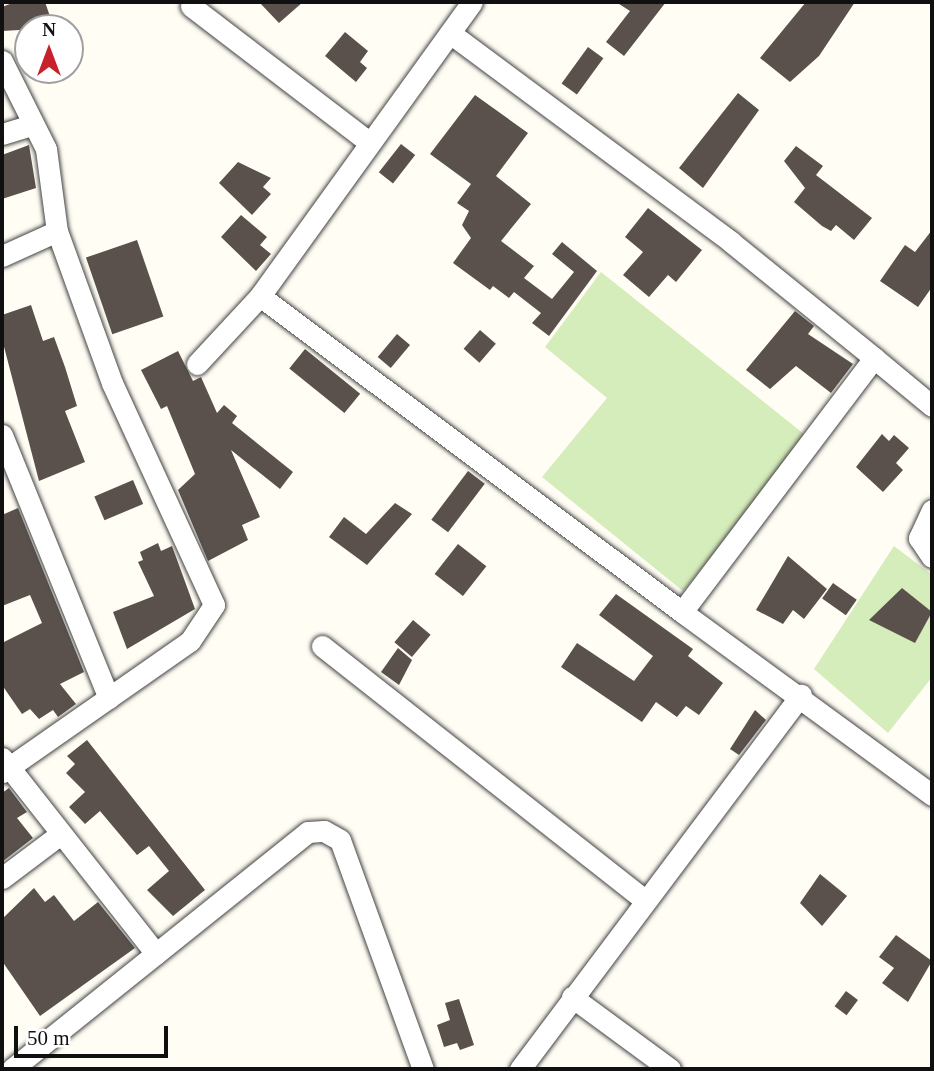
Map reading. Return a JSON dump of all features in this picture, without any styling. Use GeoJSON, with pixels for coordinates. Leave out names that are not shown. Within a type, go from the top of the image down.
{"type":"FeatureCollection","features":[{"type":"Feature","properties":{"kind":"street"},"geometry":{"type":"LineString","coordinates":[[197,364],[260,296],[472,2]]}},
{"type":"Feature","properties":{"kind":"street"},"geometry":{"type":"LineString","coordinates":[[191,6],[370,143]]}},
{"type":"Feature","properties":{"kind":"street"},"geometry":{"type":"LineString","coordinates":[[450,33],[732,242],[932,406]]}},
{"type":"Feature","properties":{"kind":"street"},"geometry":{"type":"LineString","coordinates":[[2,61],[31,125],[46,149],[57,231],[112,383],[214,605],[190,641],[109,698],[3,766],[156,954]]}},
{"type":"Feature","properties":{"kind":"street"},"geometry":{"type":"LineString","coordinates":[[2,134],[31,125]]}},
{"type":"Feature","properties":{"kind":"street"},"geometry":{"type":"LineString","coordinates":[[2,256],[57,231]]}},
{"type":"Feature","properties":{"kind":"street"},"geometry":{"type":"LineString","coordinates":[[260,296],[682,612],[800,695],[932,796]]}},
{"type":"Feature","properties":{"kind":"street"},"geometry":{"type":"LineString","coordinates":[[682,612],[874,358]]}},
{"type":"Feature","properties":{"kind":"street"},"geometry":{"type":"LineString","coordinates":[[2,435],[109,698]]}},
{"type":"Feature","properties":{"kind":"street"},"geometry":{"type":"LineString","coordinates":[[932,510],[919,538],[932,557]]}},
{"type":"Feature","properties":{"kind":"street"},"geometry":{"type":"LineString","coordinates":[[322,646],[645,900]]}},
{"type":"Feature","properties":{"kind":"street"},"geometry":{"type":"LineString","coordinates":[[520,1069],[800,695]]}},
{"type":"Feature","properties":{"kind":"street"},"geometry":{"type":"LineString","coordinates":[[12,1069],[308,832],[324,831],[340,840],[423,1069]]}},
{"type":"Feature","properties":{"kind":"street"},"geometry":{"type":"LineString","coordinates":[[2,878],[59,835]]}},
{"type":"Feature","properties":{"kind":"street"},"geometry":{"type":"LineString","coordinates":[[572,998],[670,1069]]}},
{"type":"Feature","properties":{"kind":"green space"},"geometry":{"type":"Polygon","coordinates":[[[601,272],[809,438],[683,591],[542,477],[607,398],[545,347],[601,272]]]}},
{"type":"Feature","properties":{"kind":"green space"},"geometry":{"type":"Polygon","coordinates":[[[894,546],[932,575],[932,677],[888,733],[814,669],[894,546]]]}},
{"type":"Feature","properties":{"kind":"building"},"geometry":{"type":"Polygon","coordinates":[[[15,2],[45,2],[49,14],[14,14],[14,30],[2,31],[2,7],[15,2]]]}},
{"type":"Feature","properties":{"kind":"building"},"geometry":{"type":"Polygon","coordinates":[[[259,2],[303,2],[279,23],[259,2]]]}},
{"type":"Feature","properties":{"kind":"building"},"geometry":{"type":"Polygon","coordinates":[[[616,2],[666,2],[624,56],[606,42],[630,11],[616,2]]]}},
{"type":"Feature","properties":{"kind":"building"},"geometry":{"type":"Polygon","coordinates":[[[806,2],[855,2],[819,56],[790,82],[760,58],[806,2]]]}},
{"type":"Feature","properties":{"kind":"building"},"geometry":{"type":"Polygon","coordinates":[[[345,32],[368,51],[360,62],[367,68],[356,82],[325,56],[345,32]]]}},
{"type":"Feature","properties":{"kind":"building"},"geometry":{"type":"Polygon","coordinates":[[[588,47],[603,58],[577,95],[562,83],[588,47]]]}},
{"type":"Feature","properties":{"kind":"building"},"geometry":{"type":"Polygon","coordinates":[[[738,93],[759,110],[703,188],[679,168],[738,93]]]}},
{"type":"Feature","properties":{"kind":"building"},"geometry":{"type":"Polygon","coordinates":[[[475,95],[528,133],[496,176],[531,204],[501,241],[534,266],[524,278],[552,299],[574,272],[552,254],[562,242],[597,271],[549,336],[532,323],[541,313],[514,292],[509,298],[493,286],[490,290],[453,263],[471,238],[462,225],[469,211],[457,203],[471,184],[430,154],[475,95]]]}},
{"type":"Feature","properties":{"kind":"building"},"geometry":{"type":"Polygon","coordinates":[[[401,144],[415,155],[393,183],[379,172],[401,144]]]}},
{"type":"Feature","properties":{"kind":"building"},"geometry":{"type":"Polygon","coordinates":[[[29,145],[36,188],[2,199],[2,155],[29,145]]]}},
{"type":"Feature","properties":{"kind":"building"},"geometry":{"type":"Polygon","coordinates":[[[796,146],[823,166],[816,175],[872,218],[854,240],[836,225],[831,231],[822,226],[794,202],[805,188],[784,161],[796,146]]]}},
{"type":"Feature","properties":{"kind":"building"},"geometry":{"type":"Polygon","coordinates":[[[238,162],[271,178],[263,187],[271,194],[252,215],[219,183],[238,162]]]}},
{"type":"Feature","properties":{"kind":"building"},"geometry":{"type":"Polygon","coordinates":[[[648,208],[702,250],[676,282],[668,275],[649,297],[623,275],[643,252],[625,237],[648,208]]]}},
{"type":"Feature","properties":{"kind":"building"},"geometry":{"type":"Polygon","coordinates":[[[241,215],[267,237],[260,245],[271,254],[256,271],[221,237],[241,215]]]}},
{"type":"Feature","properties":{"kind":"building"},"geometry":{"type":"Polygon","coordinates":[[[932,230],[932,287],[918,307],[880,281],[905,245],[915,252],[932,230]]]}},
{"type":"Feature","properties":{"kind":"building"},"geometry":{"type":"Polygon","coordinates":[[[137,240],[163,317],[112,334],[86,258],[137,240]]]}},
{"type":"Feature","properties":{"kind":"building"},"geometry":{"type":"Polygon","coordinates":[[[31,305],[43,341],[54,337],[65,367],[77,406],[65,411],[85,462],[39,481],[2,339],[2,315],[31,305]]]}},
{"type":"Feature","properties":{"kind":"building"},"geometry":{"type":"Polygon","coordinates":[[[795,311],[814,326],[808,334],[853,364],[831,393],[796,366],[770,389],[746,370],[795,311]]]}},
{"type":"Feature","properties":{"kind":"building"},"geometry":{"type":"Polygon","coordinates":[[[480,330],[496,344],[479,363],[464,349],[480,330]]]}},
{"type":"Feature","properties":{"kind":"building"},"geometry":{"type":"Polygon","coordinates":[[[397,334],[410,345],[391,368],[378,357],[397,334]]]}},
{"type":"Feature","properties":{"kind":"building"},"geometry":{"type":"Polygon","coordinates":[[[305,349],[360,394],[344,413],[289,368],[305,349]]]}},
{"type":"Feature","properties":{"kind":"building"},"geometry":{"type":"Polygon","coordinates":[[[178,351],[193,381],[201,377],[217,413],[224,405],[237,416],[232,423],[293,472],[280,489],[231,450],[260,517],[242,525],[248,540],[208,561],[178,490],[195,474],[167,406],[161,409],[141,370],[178,351]]]}},
{"type":"Feature","properties":{"kind":"building"},"geometry":{"type":"Polygon","coordinates":[[[882,434],[889,441],[894,435],[909,448],[896,463],[903,470],[883,492],[856,467],[882,434]]]}},
{"type":"Feature","properties":{"kind":"building"},"geometry":{"type":"Polygon","coordinates":[[[468,471],[485,484],[448,532],[431,520],[468,471]]]}},
{"type":"Feature","properties":{"kind":"building"},"geometry":{"type":"Polygon","coordinates":[[[133,480],[143,504],[104,520],[94,496],[133,480]]]}},
{"type":"Feature","properties":{"kind":"building"},"geometry":{"type":"Polygon","coordinates":[[[395,503],[412,514],[367,565],[329,537],[344,517],[366,534],[395,503]]]}},
{"type":"Feature","properties":{"kind":"building"},"geometry":{"type":"Polygon","coordinates":[[[18,508],[84,672],[60,684],[76,704],[58,717],[53,710],[39,719],[30,709],[22,714],[2,685],[2,643],[42,623],[30,595],[2,606],[2,515],[18,508]]]}},
{"type":"Feature","properties":{"kind":"building"},"geometry":{"type":"Polygon","coordinates":[[[158,543],[161,551],[172,546],[195,609],[127,649],[113,612],[154,596],[138,562],[143,560],[140,552],[158,543]]]}},
{"type":"Feature","properties":{"kind":"building"},"geometry":{"type":"Polygon","coordinates":[[[458,544],[486,566],[463,596],[435,574],[458,544]]]}},
{"type":"Feature","properties":{"kind":"building"},"geometry":{"type":"Polygon","coordinates":[[[788,556],[827,589],[804,619],[793,610],[783,624],[756,610],[788,556]]]}},
{"type":"Feature","properties":{"kind":"building"},"geometry":{"type":"Polygon","coordinates":[[[833,583],[857,600],[846,615],[822,599],[833,583]]]}},
{"type":"Feature","properties":{"kind":"building"},"geometry":{"type":"Polygon","coordinates":[[[902,588],[932,612],[915,643],[869,620],[902,588]]]}},
{"type":"Feature","properties":{"kind":"building"},"geometry":{"type":"Polygon","coordinates":[[[616,594],[693,649],[688,656],[723,683],[699,715],[686,706],[677,717],[656,702],[642,722],[561,667],[577,643],[634,681],[653,656],[599,615],[616,594]]]}},
{"type":"Feature","properties":{"kind":"building"},"geometry":{"type":"Polygon","coordinates":[[[413,620],[431,635],[412,657],[394,642],[413,620]]]}},
{"type":"Feature","properties":{"kind":"building"},"geometry":{"type":"Polygon","coordinates":[[[398,648],[412,660],[399,685],[381,672],[398,648]]]}},
{"type":"Feature","properties":{"kind":"building"},"geometry":{"type":"Polygon","coordinates":[[[755,710],[766,720],[739,755],[730,749],[755,710]]]}},
{"type":"Feature","properties":{"kind":"building"},"geometry":{"type":"Polygon","coordinates":[[[87,740],[205,890],[173,916],[147,890],[169,871],[149,846],[137,855],[100,811],[85,824],[69,807],[85,792],[66,773],[75,764],[67,756],[87,740]]]}},
{"type":"Feature","properties":{"kind":"building"},"geometry":{"type":"Polygon","coordinates":[[[9,788],[27,812],[17,818],[33,838],[2,862],[2,793],[9,788]]]}},
{"type":"Feature","properties":{"kind":"building"},"geometry":{"type":"Polygon","coordinates":[[[820,874],[847,896],[822,926],[800,903],[820,874]]]}},
{"type":"Feature","properties":{"kind":"building"},"geometry":{"type":"Polygon","coordinates":[[[34,888],[45,902],[54,895],[74,921],[98,902],[135,948],[40,1016],[2,961],[2,919],[34,888]]]}},
{"type":"Feature","properties":{"kind":"building"},"geometry":{"type":"Polygon","coordinates":[[[896,935],[932,961],[908,1002],[882,983],[894,968],[879,957],[896,935]]]}},
{"type":"Feature","properties":{"kind":"building"},"geometry":{"type":"Polygon","coordinates":[[[846,991],[858,1000],[847,1015],[835,1006],[846,991]]]}},
{"type":"Feature","properties":{"kind":"building"},"geometry":{"type":"Polygon","coordinates":[[[459,999],[474,1045],[460,1050],[457,1043],[444,1047],[437,1025],[450,1020],[445,1003],[459,999]]]}}]}
